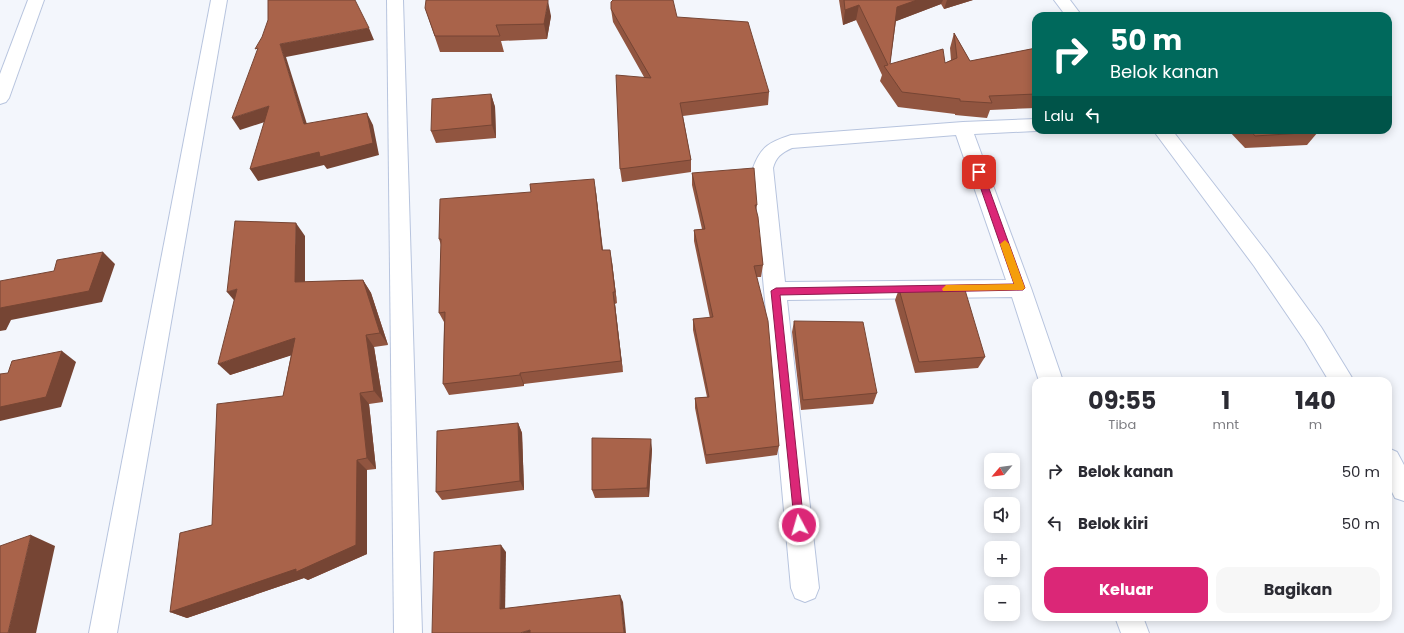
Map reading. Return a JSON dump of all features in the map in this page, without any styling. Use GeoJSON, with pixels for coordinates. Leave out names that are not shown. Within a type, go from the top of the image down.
{"type":"FeatureCollection","features":[{"type":"Feature","properties":{"kind":"street"},"geometry":{"type":"LineString","coordinates":[[0,98],[36,0]]}},
{"type":"Feature","properties":{"kind":"street"},"geometry":{"type":"LineString","coordinates":[[103,633],[219,0]]}},
{"type":"Feature","properties":{"kind":"street"},"geometry":{"type":"LineString","coordinates":[[395,0],[408,633]]}},
{"type":"Feature","properties":{"kind":"street"},"geometry":{"type":"LineString","coordinates":[[1062,0],[1071,12]]}},
{"type":"Feature","properties":{"kind":"street"},"geometry":{"type":"LineString","coordinates":[[805,588],[763,168],[766,156],[774,148],[791,142],[963,128],[1032,125]]}},
{"type":"Feature","properties":{"kind":"street"},"geometry":{"type":"LineString","coordinates":[[963,128],[1020,288],[1050,377]]}},
{"type":"Feature","properties":{"kind":"street"},"geometry":{"type":"LineString","coordinates":[[1165,134],[1261,260],[1309,327],[1340,377]]}},
{"type":"Feature","properties":{"kind":"street"},"geometry":{"type":"LineString","coordinates":[[776,291],[1020,288]]}},
{"type":"Feature","properties":{"kind":"street"},"geometry":{"type":"LineString","coordinates":[[1392,467],[1404,489]]}},
{"type":"Feature","properties":{"kind":"street"},"geometry":{"type":"LineString","coordinates":[[1130,621],[1135,633]]}},
{"type":"Feature","properties":{"kind":"building"},"geometry":{"type":"Polygon","coordinates":[[[268,0],[355,0],[369,28],[280,44],[304,124],[367,113],[373,143],[320,157],[319,152],[250,169],[269,106],[232,118],[258,48],[255,49],[262,37],[268,20],[268,0]]]}},
{"type":"Feature","properties":{"kind":"building"},"geometry":{"type":"Polygon","coordinates":[[[426,0],[548,1],[544,24],[496,25],[500,36],[435,36],[425,8],[426,0]]]}},
{"type":"Feature","properties":{"kind":"building"},"geometry":{"type":"Polygon","coordinates":[[[613,0],[673,0],[677,17],[748,22],[769,92],[680,103],[691,160],[620,169],[616,75],[651,78],[611,9],[611,2],[613,0]]]}},
{"type":"Feature","properties":{"kind":"building"},"geometry":{"type":"Polygon","coordinates":[[[844,0],[917,0],[897,7],[890,64],[943,49],[945,63],[957,58],[954,33],[970,61],[1032,49],[1032,94],[989,96],[992,103],[960,101],[960,99],[902,92],[884,66],[888,65],[859,5],[845,10],[844,0]]]}},
{"type":"Feature","properties":{"kind":"building"},"geometry":{"type":"Polygon","coordinates":[[[491,94],[492,125],[431,131],[432,99],[491,94]]]}},
{"type":"Feature","properties":{"kind":"building"},"geometry":{"type":"Polygon","coordinates":[[[1253,134],[1286,134],[1255,136],[1253,134]]]}},
{"type":"Feature","properties":{"kind":"building"},"geometry":{"type":"Polygon","coordinates":[[[754,168],[757,205],[755,205],[758,217],[763,265],[754,266],[768,321],[779,446],[706,455],[695,398],[709,397],[693,319],[713,317],[694,230],[705,229],[692,173],[754,168]]]}},
{"type":"Feature","properties":{"kind":"building"},"geometry":{"type":"Polygon","coordinates":[[[594,179],[602,250],[610,250],[621,361],[443,384],[445,312],[439,313],[441,239],[439,239],[440,199],[531,192],[530,184],[594,179]]]}},
{"type":"Feature","properties":{"kind":"building"},"geometry":{"type":"Polygon","coordinates":[[[235,221],[296,223],[295,282],[363,280],[380,333],[366,335],[374,391],[360,393],[367,458],[357,460],[356,545],[296,572],[296,569],[170,612],[180,533],[212,525],[217,404],[283,396],[295,338],[218,364],[237,289],[227,292],[235,221]]]}},
{"type":"Feature","properties":{"kind":"building"},"geometry":{"type":"Polygon","coordinates":[[[103,252],[89,291],[0,308],[0,281],[54,271],[57,260],[103,252]]]}},
{"type":"Feature","properties":{"kind":"building"},"geometry":{"type":"Polygon","coordinates":[[[899,289],[965,290],[985,357],[919,362],[899,289]]]}},
{"type":"Feature","properties":{"kind":"building"},"geometry":{"type":"Polygon","coordinates":[[[794,321],[863,322],[877,393],[803,400],[794,321]]]}},
{"type":"Feature","properties":{"kind":"building"},"geometry":{"type":"Polygon","coordinates":[[[62,351],[46,397],[0,407],[0,374],[8,373],[12,361],[62,351]]]}},
{"type":"Feature","properties":{"kind":"building"},"geometry":{"type":"Polygon","coordinates":[[[518,423],[520,481],[436,492],[437,431],[518,423]]]}},
{"type":"Feature","properties":{"kind":"building"},"geometry":{"type":"Polygon","coordinates":[[[592,438],[651,439],[647,488],[592,490],[592,438]]]}},
{"type":"Feature","properties":{"kind":"building"},"geometry":{"type":"Polygon","coordinates":[[[31,535],[8,633],[0,633],[0,546],[31,535]]]}},
{"type":"Feature","properties":{"kind":"building"},"geometry":{"type":"Polygon","coordinates":[[[501,545],[500,609],[620,595],[624,633],[530,633],[530,630],[520,633],[432,633],[434,552],[501,545]]]}},
{"type":"Feature","properties":{"kind":"slow traffic"},"geometry":{"type":"LineString","coordinates":[[946,289],[1020,288],[1005,244]]}},
{"type":"Feature","properties":{"kind":"route"},"geometry":{"type":"LineString","coordinates":[[799,525],[776,291],[1020,288],[979,172]]}}]}
